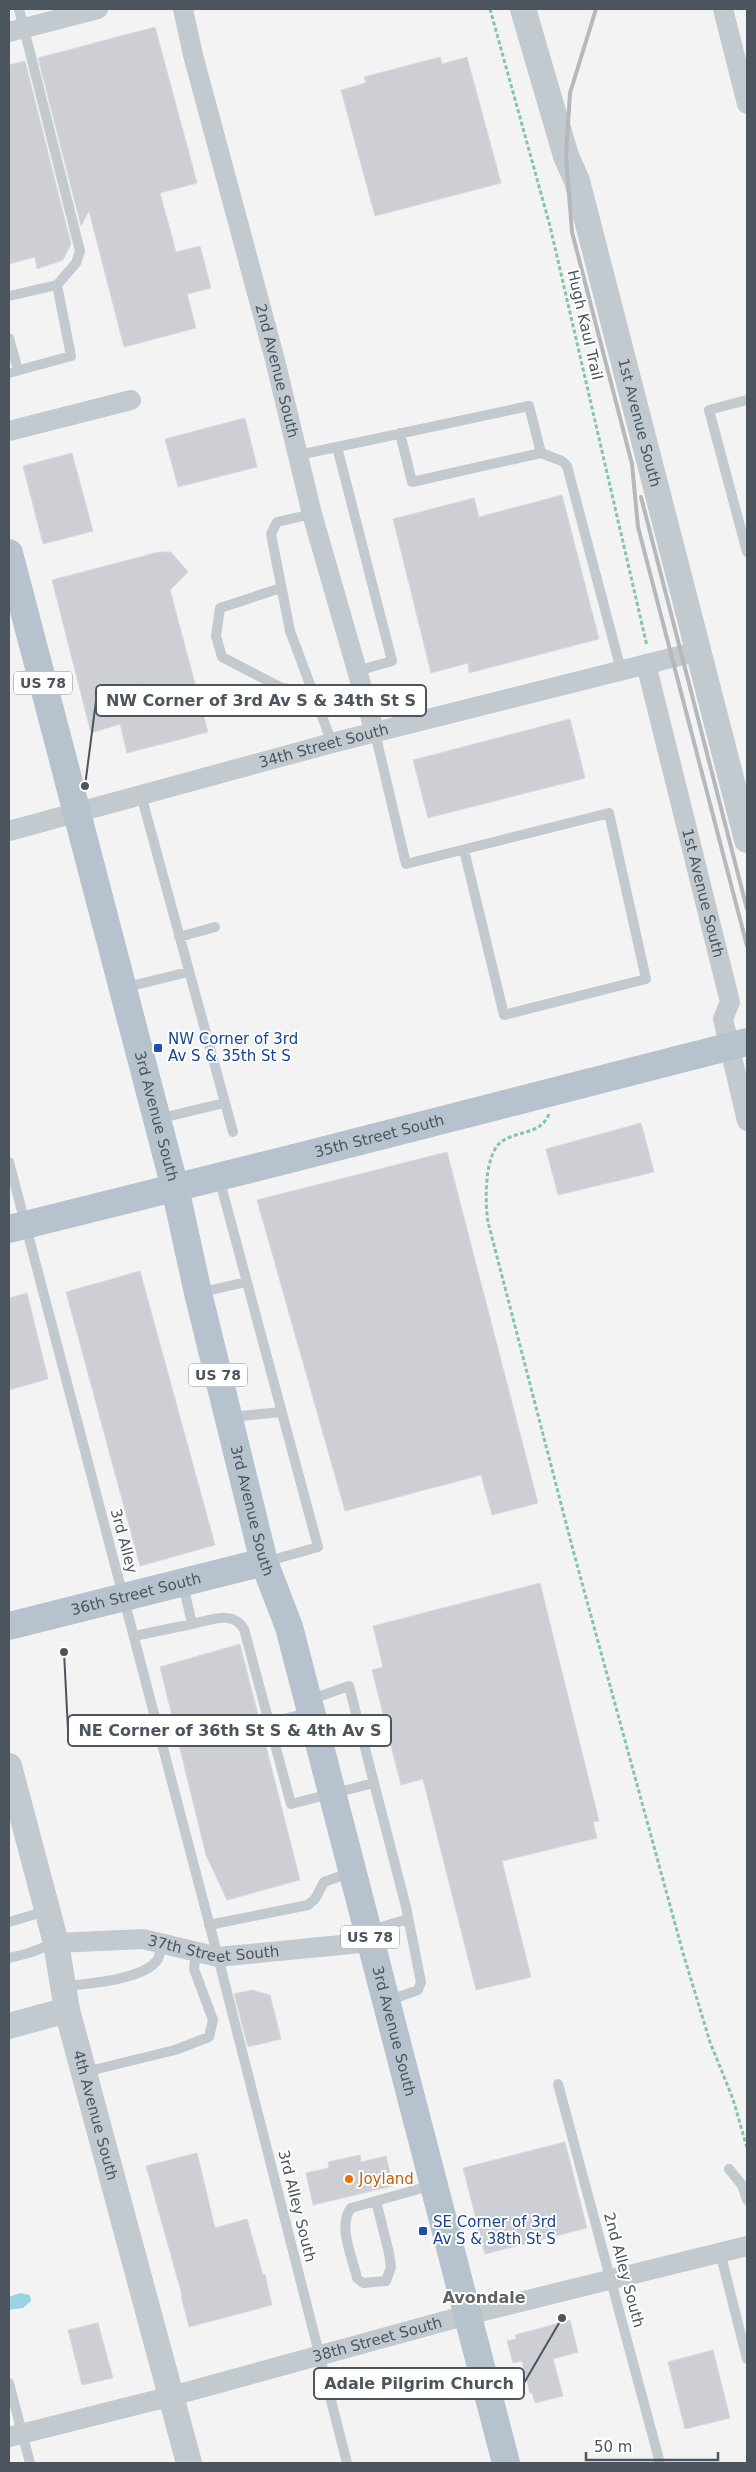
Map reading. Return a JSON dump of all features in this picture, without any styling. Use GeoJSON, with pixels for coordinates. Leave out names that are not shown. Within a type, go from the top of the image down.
{"type":"FeatureCollection","features":[{"type":"Feature","properties":{"kind":"main road","name":"3rd Avenue South"},"geometry":{"type":"LineString","coordinates":[[9,554],[175,1188],[198,1293],[264,1562],[289,1628],[506,2463]]}},
{"type":"Feature","properties":{"kind":"main road","name":"35th Street South"},"geometry":{"type":"LineString","coordinates":[[17,1227],[294,1158],[741,1041]]}},
{"type":"Feature","properties":{"kind":"main road","name":"36th Street South"},"geometry":{"type":"LineString","coordinates":[[9,1626],[264,1562]]}},
{"type":"Feature","properties":{"kind":"street"},"geometry":{"type":"LineString","coordinates":[[16,30],[98,9]]}},
{"type":"Feature","properties":{"kind":"street","name":"2nd Avenue South"},"geometry":{"type":"LineString","coordinates":[[183,9],[312,514],[375,733]]}},
{"type":"Feature","properties":{"kind":"street","name":"1st Avenue South"},"geometry":{"type":"LineString","coordinates":[[523,9],[566,156],[577,181],[747,840]]}},
{"type":"Feature","properties":{"kind":"street"},"geometry":{"type":"LineString","coordinates":[[723,9],[747,104]]}},
{"type":"Feature","properties":{"kind":"street"},"geometry":{"type":"LineString","coordinates":[[9,431],[131,400]]}},
{"type":"Feature","properties":{"kind":"street","name":"34th Street South"},"geometry":{"type":"LineString","coordinates":[[9,831],[332,743],[621,670],[647,656],[698,651]]}},
{"type":"Feature","properties":{"kind":"street","name":"1st Avenue South"},"geometry":{"type":"LineString","coordinates":[[647,656],[730,1002],[723,1019],[741,1041],[747,1121]]}},
{"type":"Feature","properties":{"kind":"street","name":"4th Avenue South"},"geometry":{"type":"LineString","coordinates":[[9,1766],[13,1797],[56,1943],[65,1998],[84,2072],[189,2463]]}},
{"type":"Feature","properties":{"kind":"street","name":"37th Street South"},"geometry":{"type":"LineString","coordinates":[[56,1943],[143,1939],[218,1957],[370,1936]]}},
{"type":"Feature","properties":{"kind":"street"},"geometry":{"type":"LineString","coordinates":[[9,2026],[65,1998]]}},
{"type":"Feature","properties":{"kind":"street","name":"38th Street South"},"geometry":{"type":"LineString","coordinates":[[16,2435],[172,2396],[468,2315],[747,2246]]}},
{"type":"Feature","properties":{"kind":"lane"},"geometry":{"type":"LineString","coordinates":[[9,296],[57,285],[76,263],[80,251],[16,30],[19,9]]}},
{"type":"Feature","properties":{"kind":"lane"},"geometry":{"type":"LineString","coordinates":[[9,338],[14,371],[71,356],[57,285]]}},
{"type":"Feature","properties":{"kind":"lane"},"geometry":{"type":"LineString","coordinates":[[747,400],[709,410],[747,552]]}},
{"type":"Feature","properties":{"kind":"lane"},"geometry":{"type":"LineString","coordinates":[[298,455],[529,406],[540,453]]}},
{"type":"Feature","properties":{"kind":"lane"},"geometry":{"type":"LineString","coordinates":[[400,434],[412,482],[540,453],[562,461],[567,466],[621,670]]}},
{"type":"Feature","properties":{"kind":"lane"},"geometry":{"type":"LineString","coordinates":[[337,447],[392,661],[357,671]]}},
{"type":"Feature","properties":{"kind":"lane"},"geometry":{"type":"LineString","coordinates":[[312,514],[276,522],[271,534],[290,631],[332,743]]}},
{"type":"Feature","properties":{"kind":"lane"},"geometry":{"type":"LineString","coordinates":[[281,588],[220,608],[216,636],[222,658],[280,687],[313,695]]}},
{"type":"Feature","properties":{"kind":"lane"},"geometry":{"type":"LineString","coordinates":[[375,733],[406,864],[609,813],[646,979],[504,1015],[464,850]]}},
{"type":"Feature","properties":{"kind":"lane"},"geometry":{"type":"LineString","coordinates":[[140,795],[233,1132]]}},
{"type":"Feature","properties":{"kind":"lane"},"geometry":{"type":"LineString","coordinates":[[179,937],[215,927]]}},
{"type":"Feature","properties":{"kind":"lane"},"geometry":{"type":"LineString","coordinates":[[122,988],[188,972]]}},
{"type":"Feature","properties":{"kind":"lane"},"geometry":{"type":"LineString","coordinates":[[157,1119],[224,1103]]}},
{"type":"Feature","properties":{"kind":"lane","name":"3rd Alley"},"geometry":{"type":"LineString","coordinates":[[9,1162],[17,1227],[124,1598],[218,1957]]}},
{"type":"Feature","properties":{"kind":"lane"},"geometry":{"type":"LineString","coordinates":[[219,1177],[318,1547],[264,1562]]}},
{"type":"Feature","properties":{"kind":"lane"},"geometry":{"type":"LineString","coordinates":[[198,1293],[246,1282]]}},
{"type":"Feature","properties":{"kind":"lane"},"geometry":{"type":"LineString","coordinates":[[228,1417],[281,1412]]}},
{"type":"Feature","properties":{"kind":"lane"},"geometry":{"type":"LineString","coordinates":[[182,1583],[192,1624]]}},
{"type":"Feature","properties":{"kind":"lane"},"geometry":{"type":"LineString","coordinates":[[134,1636],[230,1617],[239,1621],[244,1629],[291,1804],[374,1783]]}},
{"type":"Feature","properties":{"kind":"lane"},"geometry":{"type":"LineString","coordinates":[[270,1723],[348,1686],[408,1919],[421,1982],[418,1990],[386,2001]]}},
{"type":"Feature","properties":{"kind":"lane"},"geometry":{"type":"LineString","coordinates":[[210,1926],[308,1905],[315,1899],[324,1882],[353,1872]]}},
{"type":"Feature","properties":{"kind":"lane"},"geometry":{"type":"LineString","coordinates":[[9,1922],[47,1911]]}},
{"type":"Feature","properties":{"kind":"lane"},"geometry":{"type":"LineString","coordinates":[[370,1936],[408,1919]]}},
{"type":"Feature","properties":{"kind":"lane"},"geometry":{"type":"LineString","coordinates":[[9,1958],[56,1943]]}},
{"type":"Feature","properties":{"kind":"lane"},"geometry":{"type":"LineString","coordinates":[[65,1998],[146,1969],[158,1958],[161,1944]]}},
{"type":"Feature","properties":{"kind":"lane"},"geometry":{"type":"LineString","coordinates":[[84,2072],[175,2050],[209,2037],[213,2020],[194,1969],[196,1952]]}},
{"type":"Feature","properties":{"kind":"lane","name":"3rd Alley South"},"geometry":{"type":"LineString","coordinates":[[218,1957],[347,2463]]}},
{"type":"Feature","properties":{"kind":"lane","name":"2nd Alley South"},"geometry":{"type":"LineString","coordinates":[[558,2084],[660,2463]]}},
{"type":"Feature","properties":{"kind":"lane"},"geometry":{"type":"LineString","coordinates":[[729,2169],[742,2185],[747,2200]]}},
{"type":"Feature","properties":{"kind":"lane"},"geometry":{"type":"LineString","coordinates":[[376,2201],[391,2267],[386,2281],[363,2283],[357,2278],[346,2219],[351,2208],[376,2201],[434,2185]]}},
{"type":"Feature","properties":{"kind":"lane"},"geometry":{"type":"LineString","coordinates":[[720,2252],[747,2359]]}},
{"type":"Feature","properties":{"kind":"lane"},"geometry":{"type":"LineString","coordinates":[[9,2383],[16,2435],[30,2463]]}},
{"type":"Feature","properties":{"kind":"path","name":"Hugh Kaul Trail"},"geometry":{"type":"LineString","coordinates":[[490,9],[550,226],[647,656]]}},
{"type":"Feature","properties":{"kind":"path"},"geometry":{"type":"LineString","coordinates":[[550,1111],[546,1122],[539,1127],[508,1138],[495,1150],[491,1159],[488,1181],[486,1208],[488,1222],[575,1559],[683,1953],[710,2042],[734,2099],[747,2148]]}},
{"type":"Feature","properties":{"kind":"water"},"geometry":{"type":"Polygon","coordinates":[[[20,2293],[30,2295],[31,2301],[23,2308],[9,2310],[9,2297],[20,2293]]]}},
{"type":"Feature","properties":{"kind":"building"},"geometry":{"type":"Polygon","coordinates":[[[155,27],[197,183],[160,193],[176,252],[200,246],[211,288],[187,294],[196,328],[124,347],[89,211],[81,226],[38,58],[155,27]]]}},
{"type":"Feature","properties":{"kind":"building"},"geometry":{"type":"Polygon","coordinates":[[[440,57],[442,64],[467,57],[501,183],[375,216],[341,90],[366,83],[364,77],[440,57]]]}},
{"type":"Feature","properties":{"kind":"building"},"geometry":{"type":"Polygon","coordinates":[[[25,61],[71,244],[63,260],[37,269],[35,257],[9,264],[9,65],[25,61]]]}},
{"type":"Feature","properties":{"kind":"building"},"geometry":{"type":"Polygon","coordinates":[[[245,418],[257,467],[178,487],[165,439],[245,418]]]}},
{"type":"Feature","properties":{"kind":"building"},"geometry":{"type":"Polygon","coordinates":[[[72,453],[93,531],[43,544],[23,466],[72,453]]]}},
{"type":"Feature","properties":{"kind":"building"},"geometry":{"type":"Polygon","coordinates":[[[562,495],[599,639],[469,673],[468,663],[431,673],[393,519],[474,498],[479,517],[562,495]]]}},
{"type":"Feature","properties":{"kind":"building"},"geometry":{"type":"Polygon","coordinates":[[[159,552],[171,552],[188,572],[170,590],[208,732],[127,753],[120,724],[91,733],[52,580],[159,552]]]}},
{"type":"Feature","properties":{"kind":"building"},"geometry":{"type":"Polygon","coordinates":[[[570,719],[585,778],[428,818],[413,760],[570,719]]]}},
{"type":"Feature","properties":{"kind":"building"},"geometry":{"type":"Polygon","coordinates":[[[641,1123],[654,1172],[558,1195],[546,1149],[641,1123]]]}},
{"type":"Feature","properties":{"kind":"building"},"geometry":{"type":"Polygon","coordinates":[[[447,1152],[538,1503],[492,1515],[481,1475],[345,1511],[257,1200],[447,1152]]]}},
{"type":"Feature","properties":{"kind":"building"},"geometry":{"type":"Polygon","coordinates":[[[140,1271],[215,1545],[140,1566],[66,1292],[140,1271]]]}},
{"type":"Feature","properties":{"kind":"building"},"geometry":{"type":"Polygon","coordinates":[[[27,1293],[48,1379],[9,1390],[9,1298],[27,1293]]]}},
{"type":"Feature","properties":{"kind":"building"},"geometry":{"type":"Polygon","coordinates":[[[540,1583],[599,1821],[593,1822],[597,1838],[502,1861],[531,1977],[476,1990],[423,1779],[401,1785],[372,1670],[383,1667],[373,1626],[540,1583]]]}},
{"type":"Feature","properties":{"kind":"building"},"geometry":{"type":"Polygon","coordinates":[[[240,1644],[300,1880],[227,1900],[206,1855],[160,1667],[240,1644]]]}},
{"type":"Feature","properties":{"kind":"building"},"geometry":{"type":"Polygon","coordinates":[[[252,1990],[270,1995],[281,2039],[248,2047],[234,1994],[252,1990]]]}},
{"type":"Feature","properties":{"kind":"building"},"geometry":{"type":"Polygon","coordinates":[[[565,2142],[587,2228],[485,2254],[463,2168],[565,2142]]]}},
{"type":"Feature","properties":{"kind":"building"},"geometry":{"type":"Polygon","coordinates":[[[197,2153],[215,2228],[247,2219],[263,2275],[265,2274],[272,2305],[189,2327],[146,2166],[197,2153]]]}},
{"type":"Feature","properties":{"kind":"building","name":"Joyland"},"geometry":{"type":"Polygon","coordinates":[[[360,2155],[361,2162],[386,2156],[393,2186],[313,2205],[306,2173],[329,2168],[328,2162],[360,2155]]]}},
{"type":"Feature","properties":{"kind":"building"},"geometry":{"type":"Polygon","coordinates":[[[570,2320],[578,2352],[553,2359],[563,2396],[535,2403],[532,2393],[530,2393],[522,2361],[513,2363],[507,2341],[516,2339],[515,2335],[570,2320]]]}},
{"type":"Feature","properties":{"kind":"building"},"geometry":{"type":"Polygon","coordinates":[[[98,2323],[113,2378],[82,2385],[68,2330],[98,2323]]]}},
{"type":"Feature","properties":{"kind":"building"},"geometry":{"type":"Polygon","coordinates":[[[713,2350],[730,2418],[685,2429],[668,2362],[713,2350]]]}},
{"type":"Feature","properties":{"kind":"railway"},"geometry":{"type":"LineString","coordinates":[[596,9],[570,93],[566,156],[572,232],[632,464],[638,527],[747,946]]}},
{"type":"Feature","properties":{"kind":"railway"},"geometry":{"type":"LineString","coordinates":[[641,497],[747,909]]}},
{"type":"Feature","properties":{"kind":"place","name":"NW Corner of 3rd Av S & 34th St S"},"geometry":{"type":"Point","coordinates":[85,786]}},
{"type":"Feature","properties":{"kind":"place","name":"NW Corner of 3rd Av S & 35th St S"},"geometry":{"type":"Point","coordinates":[158,1048]}},
{"type":"Feature","properties":{"kind":"place","name":"NE Corner of 36th St S & 4th Av S"},"geometry":{"type":"Point","coordinates":[64,1652]}},
{"type":"Feature","properties":{"kind":"place","name":"Joyland"},"geometry":{"type":"Point","coordinates":[349,2179]}},
{"type":"Feature","properties":{"kind":"place","name":"SE Corner of 3rd Av S & 38th St S"},"geometry":{"type":"Point","coordinates":[423,2231]}},
{"type":"Feature","properties":{"kind":"place","name":"Adale Pilgrim Church"},"geometry":{"type":"Point","coordinates":[562,2318]}},
{"type":"Feature","properties":{"kind":"district","name":"Avondale"},"geometry":{"type":"Point","coordinates":[484,2297]}}]}
